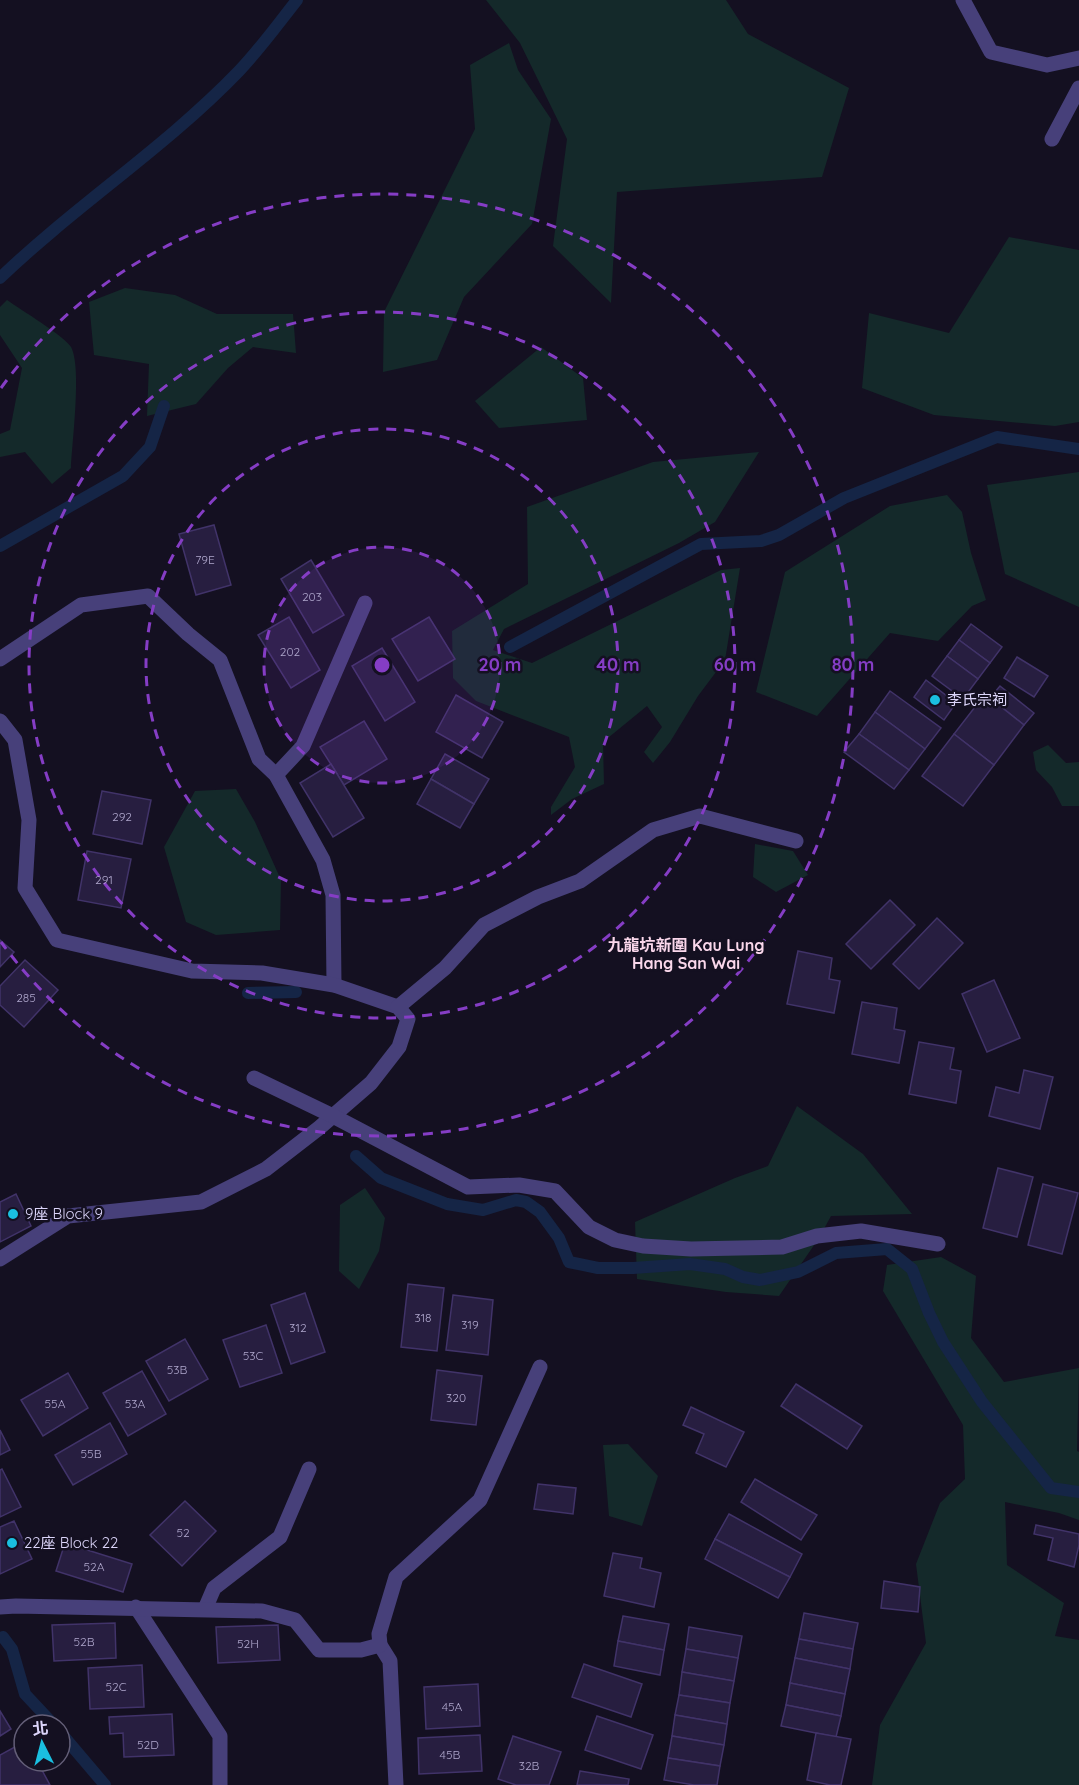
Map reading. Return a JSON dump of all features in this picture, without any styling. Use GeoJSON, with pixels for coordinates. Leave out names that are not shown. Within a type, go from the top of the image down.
{"type":"FeatureCollection","features":[{"type":"Feature","properties":{"kind":"street"},"geometry":{"type":"LineString","coordinates":[[963,0],[991,52],[1047,65],[1079,58]]}},
{"type":"Feature","properties":{"kind":"street"},"geometry":{"type":"LineString","coordinates":[[1052,139],[1079,88]]}},
{"type":"Feature","properties":{"kind":"street"},"geometry":{"type":"LineString","coordinates":[[0,659],[81,605],[148,596],[188,634],[220,660],[259,759],[276,775],[323,860],[333,895],[334,985]]}},
{"type":"Feature","properties":{"kind":"street"},"geometry":{"type":"LineString","coordinates":[[276,775],[303,746],[365,603]]}},
{"type":"Feature","properties":{"kind":"street"},"geometry":{"type":"LineString","coordinates":[[0,721],[15,740],[29,820],[25,888],[57,940],[192,971],[262,973],[334,985],[398,1006],[408,1019],[399,1047],[371,1083],[266,1169],[201,1202],[68,1216],[0,1259]]}},
{"type":"Feature","properties":{"kind":"street"},"geometry":{"type":"LineString","coordinates":[[398,1006],[445,968],[484,925],[538,897],[580,881],[652,830],[700,816],[796,841]]}},
{"type":"Feature","properties":{"kind":"street"},"geometry":{"type":"LineString","coordinates":[[254,1078],[333,1116],[468,1187],[519,1185],[555,1191],[590,1227],[615,1240],[643,1246],[691,1249],[782,1247],[817,1236],[861,1231],[938,1244]]}},
{"type":"Feature","properties":{"kind":"street"},"geometry":{"type":"LineString","coordinates":[[396,1785],[390,1661],[380,1645],[379,1634],[396,1577],[480,1500],[540,1368]]}},
{"type":"Feature","properties":{"kind":"street"},"geometry":{"type":"LineString","coordinates":[[205,1609],[214,1588],[280,1537],[309,1468]]}},
{"type":"Feature","properties":{"kind":"street"},"geometry":{"type":"LineString","coordinates":[[0,1607],[261,1611],[295,1620],[319,1650],[361,1650],[380,1645]]}},
{"type":"Feature","properties":{"kind":"street"},"geometry":{"type":"LineString","coordinates":[[136,1608],[220,1736],[220,1785]]}},
{"type":"Feature","properties":{"kind":"green space"},"geometry":{"type":"Polygon","coordinates":[[[486,0],[726,0],[748,34],[849,88],[822,177],[617,192],[611,303],[553,246],[567,139],[520,43],[486,0]]]}},
{"type":"Feature","properties":{"kind":"green space"},"geometry":{"type":"Polygon","coordinates":[[[509,43],[518,70],[551,119],[532,224],[464,297],[437,360],[383,372],[384,312],[475,129],[470,65],[509,43]]]}},
{"type":"Feature","properties":{"kind":"green space"},"geometry":{"type":"Polygon","coordinates":[[[1009,237],[1079,250],[1079,422],[1055,426],[934,415],[862,388],[869,313],[949,333],[1009,237]]]}},
{"type":"Feature","properties":{"kind":"green space"},"geometry":{"type":"Polygon","coordinates":[[[125,288],[175,295],[217,314],[293,314],[296,353],[253,347],[228,368],[196,404],[147,416],[149,364],[94,355],[89,302],[125,288]]]}},
{"type":"Feature","properties":{"kind":"green space"},"geometry":{"type":"Polygon","coordinates":[[[7,300],[60,336],[71,347],[74,357],[76,387],[71,468],[52,484],[25,452],[0,457],[0,434],[10,430],[22,368],[0,335],[0,307],[7,300]]]}},
{"type":"Feature","properties":{"kind":"green space"},"geometry":{"type":"Polygon","coordinates":[[[541,347],[583,378],[587,420],[499,428],[475,401],[541,347]]]}},
{"type":"Feature","properties":{"kind":"green space"},"geometry":{"type":"Polygon","coordinates":[[[759,452],[715,522],[679,543],[504,629],[493,650],[532,663],[721,570],[740,568],[725,660],[698,696],[670,742],[653,763],[644,752],[662,727],[647,706],[603,742],[604,784],[572,799],[551,815],[551,807],[575,767],[569,737],[476,701],[453,678],[452,631],[528,584],[527,507],[653,462],[759,452]]]}},
{"type":"Feature","properties":{"kind":"green space"},"geometry":{"type":"Polygon","coordinates":[[[1079,472],[1079,607],[1005,574],[987,485],[1079,472]]]}},
{"type":"Feature","properties":{"kind":"green space"},"geometry":{"type":"Polygon","coordinates":[[[947,495],[962,512],[971,553],[986,600],[972,606],[938,641],[890,633],[817,716],[756,692],[785,572],[890,506],[947,495]]]}},
{"type":"Feature","properties":{"kind":"green space"},"geometry":{"type":"Polygon","coordinates":[[[1048,745],[1066,763],[1079,762],[1079,806],[1062,806],[1052,787],[1036,770],[1033,752],[1048,745]]]}},
{"type":"Feature","properties":{"kind":"green space"},"geometry":{"type":"Polygon","coordinates":[[[236,789],[255,822],[281,880],[280,930],[216,935],[186,922],[164,847],[195,791],[236,789]]]}},
{"type":"Feature","properties":{"kind":"green space"},"geometry":{"type":"Polygon","coordinates":[[[755,844],[793,851],[808,875],[776,892],[753,877],[755,844]]]}},
{"type":"Feature","properties":{"kind":"green space"},"geometry":{"type":"Polygon","coordinates":[[[797,1106],[863,1154],[912,1214],[831,1216],[819,1238],[779,1296],[726,1292],[637,1279],[635,1222],[768,1166],[797,1106]]]}},
{"type":"Feature","properties":{"kind":"green space"},"geometry":{"type":"Polygon","coordinates":[[[365,1188],[385,1218],[379,1251],[359,1289],[339,1271],[340,1205],[365,1188]]]}},
{"type":"Feature","properties":{"kind":"green space"},"geometry":{"type":"Polygon","coordinates":[[[941,1257],[976,1276],[971,1338],[1004,1382],[1079,1368],[1077,1451],[1079,1452],[1079,1520],[1059,1513],[1005,1502],[1007,1565],[1064,1603],[1055,1636],[1079,1640],[1079,1785],[872,1785],[880,1725],[926,1643],[916,1564],[940,1503],[965,1479],[963,1425],[883,1291],[887,1265],[941,1257]]]}},
{"type":"Feature","properties":{"kind":"green space"},"geometry":{"type":"Polygon","coordinates":[[[628,1444],[658,1476],[642,1526],[609,1516],[603,1445],[628,1444]]]}},
{"type":"Feature","properties":{"kind":"building"},"geometry":{"type":"Polygon","coordinates":[[[214,525],[231,585],[196,595],[179,534],[214,525]]]}},
{"type":"Feature","properties":{"kind":"building"},"geometry":{"type":"Polygon","coordinates":[[[311,560],[344,615],[313,633],[281,579],[311,560]]]}},
{"type":"Feature","properties":{"kind":"building"},"geometry":{"type":"Polygon","coordinates":[[[289,617],[320,670],[291,688],[258,635],[289,617]]]}},
{"type":"Feature","properties":{"kind":"building"},"geometry":{"type":"Polygon","coordinates":[[[429,617],[455,659],[418,681],[392,639],[429,617]]]}},
{"type":"Feature","properties":{"kind":"building"},"geometry":{"type":"Polygon","coordinates":[[[971,624],[1002,647],[990,663],[959,640],[971,624]]]}},
{"type":"Feature","properties":{"kind":"building"},"geometry":{"type":"Polygon","coordinates":[[[959,640],[990,663],[978,679],[947,656],[959,640]]]}},
{"type":"Feature","properties":{"kind":"building"},"geometry":{"type":"Polygon","coordinates":[[[382,648],[415,702],[385,721],[352,666],[382,648]]]}},
{"type":"Feature","properties":{"kind":"building"},"geometry":{"type":"Polygon","coordinates":[[[947,656],[978,679],[963,699],[932,676],[947,656]]]}},
{"type":"Feature","properties":{"kind":"building"},"geometry":{"type":"Polygon","coordinates":[[[1017,657],[1048,676],[1034,697],[1004,678],[1017,657]]]}},
{"type":"Feature","properties":{"kind":"building","name":"李氏宗祠"},"geometry":{"type":"Polygon","coordinates":[[[926,680],[956,703],[944,720],[914,697],[926,680]]]}},
{"type":"Feature","properties":{"kind":"building"},"geometry":{"type":"Polygon","coordinates":[[[1000,686],[1034,713],[1024,725],[990,698],[1000,686]]]}},
{"type":"Feature","properties":{"kind":"building"},"geometry":{"type":"Polygon","coordinates":[[[890,691],[941,728],[925,749],[875,712],[890,691]]]}},
{"type":"Feature","properties":{"kind":"building"},"geometry":{"type":"Polygon","coordinates":[[[985,694],[1024,725],[994,765],[954,734],[985,694]]]}},
{"type":"Feature","properties":{"kind":"building"},"geometry":{"type":"Polygon","coordinates":[[[456,695],[503,722],[482,758],[436,732],[456,695]]]}},
{"type":"Feature","properties":{"kind":"building"},"geometry":{"type":"Polygon","coordinates":[[[875,712],[925,749],[909,770],[859,734],[875,712]]]}},
{"type":"Feature","properties":{"kind":"building"},"geometry":{"type":"Polygon","coordinates":[[[364,721],[387,759],[344,785],[320,747],[364,721]]]}},
{"type":"Feature","properties":{"kind":"building"},"geometry":{"type":"Polygon","coordinates":[[[859,734],[909,770],[894,789],[844,752],[859,734]]]}},
{"type":"Feature","properties":{"kind":"building"},"geometry":{"type":"Polygon","coordinates":[[[954,734],[994,765],[963,806],[922,776],[954,734]]]}},
{"type":"Feature","properties":{"kind":"building"},"geometry":{"type":"Polygon","coordinates":[[[445,754],[489,779],[474,804],[431,779],[445,754]]]}},
{"type":"Feature","properties":{"kind":"building"},"geometry":{"type":"Polygon","coordinates":[[[331,764],[364,818],[333,837],[300,783],[331,764]]]}},
{"type":"Feature","properties":{"kind":"building"},"geometry":{"type":"Polygon","coordinates":[[[431,779],[474,804],[460,828],[417,804],[431,779]]]}},
{"type":"Feature","properties":{"kind":"building"},"geometry":{"type":"Polygon","coordinates":[[[102,791],[151,800],[142,844],[93,834],[102,791]]]}},
{"type":"Feature","properties":{"kind":"building"},"geometry":{"type":"Polygon","coordinates":[[[87,851],[131,859],[121,908],[78,900],[87,851]]]}},
{"type":"Feature","properties":{"kind":"building"},"geometry":{"type":"Polygon","coordinates":[[[890,900],[915,925],[871,969],[846,944],[890,900]]]}},
{"type":"Feature","properties":{"kind":"building"},"geometry":{"type":"Polygon","coordinates":[[[937,918],[963,943],[919,989],[893,964],[937,918]]]}},
{"type":"Feature","properties":{"kind":"building"},"geometry":{"type":"Polygon","coordinates":[[[0,940],[14,952],[0,967],[0,940]]]}},
{"type":"Feature","properties":{"kind":"building"},"geometry":{"type":"Polygon","coordinates":[[[798,951],[832,958],[829,979],[840,981],[834,1013],[787,1004],[798,951]]]}},
{"type":"Feature","properties":{"kind":"building"},"geometry":{"type":"Polygon","coordinates":[[[25,960],[58,990],[24,1027],[0,1005],[0,986],[25,960]]]}},
{"type":"Feature","properties":{"kind":"building"},"geometry":{"type":"Polygon","coordinates":[[[994,980],[1020,1038],[987,1052],[962,994],[994,980]]]}},
{"type":"Feature","properties":{"kind":"building"},"geometry":{"type":"Polygon","coordinates":[[[862,1002],[897,1008],[894,1029],[905,1031],[899,1063],[852,1054],[862,1002]]]}},
{"type":"Feature","properties":{"kind":"building"},"geometry":{"type":"Polygon","coordinates":[[[919,1042],[954,1048],[950,1069],[961,1071],[956,1103],[909,1094],[919,1042]]]}},
{"type":"Feature","properties":{"kind":"building"},"geometry":{"type":"Polygon","coordinates":[[[1024,1070],[1053,1077],[1040,1129],[989,1116],[996,1087],[1019,1093],[1024,1070]]]}},
{"type":"Feature","properties":{"kind":"building"},"geometry":{"type":"Polygon","coordinates":[[[998,1168],[1033,1177],[1017,1237],[983,1228],[998,1168]]]}},
{"type":"Feature","properties":{"kind":"building"},"geometry":{"type":"Polygon","coordinates":[[[1043,1184],[1078,1193],[1062,1254],[1028,1245],[1043,1184]]]}},
{"type":"Feature","properties":{"kind":"building","name":"9座 Block 9"},"geometry":{"type":"Polygon","coordinates":[[[16,1194],[31,1226],[0,1242],[0,1202],[16,1194]]]}},
{"type":"Feature","properties":{"kind":"building"},"geometry":{"type":"Polygon","coordinates":[[[408,1284],[444,1288],[437,1351],[401,1347],[408,1284]]]}},
{"type":"Feature","properties":{"kind":"building"},"geometry":{"type":"Polygon","coordinates":[[[305,1293],[325,1352],[291,1364],[271,1305],[305,1293]]]}},
{"type":"Feature","properties":{"kind":"building"},"geometry":{"type":"Polygon","coordinates":[[[453,1295],[493,1300],[488,1355],[446,1350],[453,1295]]]}},
{"type":"Feature","properties":{"kind":"building"},"geometry":{"type":"Polygon","coordinates":[[[266,1325],[282,1373],[240,1387],[223,1340],[266,1325]]]}},
{"type":"Feature","properties":{"kind":"building"},"geometry":{"type":"Polygon","coordinates":[[[185,1339],[208,1379],[169,1401],[146,1361],[185,1339]]]}},
{"type":"Feature","properties":{"kind":"building"},"geometry":{"type":"Polygon","coordinates":[[[437,1370],[482,1376],[476,1425],[431,1420],[437,1370]]]}},
{"type":"Feature","properties":{"kind":"building"},"geometry":{"type":"Polygon","coordinates":[[[142,1371],[166,1414],[128,1436],[103,1393],[142,1371]]]}},
{"type":"Feature","properties":{"kind":"building"},"geometry":{"type":"Polygon","coordinates":[[[68,1373],[88,1408],[43,1436],[21,1400],[68,1373]]]}},
{"type":"Feature","properties":{"kind":"building"},"geometry":{"type":"Polygon","coordinates":[[[796,1384],[862,1426],[847,1449],[781,1406],[796,1384]]]}},
{"type":"Feature","properties":{"kind":"building"},"geometry":{"type":"Polygon","coordinates":[[[691,1407],[744,1432],[726,1467],[696,1453],[704,1434],[683,1425],[691,1407]]]}},
{"type":"Feature","properties":{"kind":"building"},"geometry":{"type":"Polygon","coordinates":[[[110,1423],[127,1454],[73,1485],[55,1455],[110,1423]]]}},
{"type":"Feature","properties":{"kind":"building"},"geometry":{"type":"Polygon","coordinates":[[[0,1430],[10,1450],[0,1455],[0,1430]]]}},
{"type":"Feature","properties":{"kind":"building"},"geometry":{"type":"Polygon","coordinates":[[[2,1469],[21,1507],[0,1517],[0,1470],[2,1469]]]}},
{"type":"Feature","properties":{"kind":"building"},"geometry":{"type":"Polygon","coordinates":[[[755,1479],[817,1515],[801,1540],[741,1502],[755,1479]]]}},
{"type":"Feature","properties":{"kind":"building"},"geometry":{"type":"Polygon","coordinates":[[[538,1484],[576,1488],[573,1514],[534,1509],[538,1484]]]}},
{"type":"Feature","properties":{"kind":"building"},"geometry":{"type":"Polygon","coordinates":[[[185,1501],[216,1531],[182,1566],[150,1535],[185,1501]]]}},
{"type":"Feature","properties":{"kind":"building"},"geometry":{"type":"Polygon","coordinates":[[[729,1514],[802,1554],[790,1577],[715,1539],[729,1514]]]}},
{"type":"Feature","properties":{"kind":"building","name":"22座 Block 22"},"geometry":{"type":"Polygon","coordinates":[[[14,1521],[32,1559],[0,1574],[0,1527],[14,1521]]]}},
{"type":"Feature","properties":{"kind":"building"},"geometry":{"type":"Polygon","coordinates":[[[1036,1525],[1079,1534],[1074,1567],[1048,1560],[1053,1538],[1034,1534],[1036,1525]]]}},
{"type":"Feature","properties":{"kind":"building"},"geometry":{"type":"Polygon","coordinates":[[[715,1539],[790,1577],[778,1598],[705,1559],[715,1539]]]}},
{"type":"Feature","properties":{"kind":"building"},"geometry":{"type":"Polygon","coordinates":[[[65,1543],[132,1564],[123,1592],[56,1571],[65,1543]]]}},
{"type":"Feature","properties":{"kind":"building"},"geometry":{"type":"Polygon","coordinates":[[[613,1553],[642,1558],[640,1568],[661,1573],[654,1607],[604,1596],[613,1553]]]}},
{"type":"Feature","properties":{"kind":"building"},"geometry":{"type":"Polygon","coordinates":[[[884,1581],[920,1587],[918,1612],[881,1608],[884,1581]]]}},
{"type":"Feature","properties":{"kind":"building"},"geometry":{"type":"Polygon","coordinates":[[[804,1613],[858,1623],[853,1649],[799,1639],[804,1613]]]}},
{"type":"Feature","properties":{"kind":"building"},"geometry":{"type":"Polygon","coordinates":[[[623,1616],[669,1624],[664,1650],[618,1641],[623,1616]]]}},
{"type":"Feature","properties":{"kind":"building"},"geometry":{"type":"Polygon","coordinates":[[[115,1623],[116,1658],[54,1661],[52,1625],[115,1623]]]}},
{"type":"Feature","properties":{"kind":"building"},"geometry":{"type":"Polygon","coordinates":[[[278,1625],[280,1660],[218,1663],[216,1627],[278,1625]]]}},
{"type":"Feature","properties":{"kind":"building"},"geometry":{"type":"Polygon","coordinates":[[[689,1627],[742,1636],[738,1658],[686,1649],[689,1627]]]}},
{"type":"Feature","properties":{"kind":"building"},"geometry":{"type":"Polygon","coordinates":[[[799,1639],[853,1649],[850,1669],[795,1658],[799,1639]]]}},
{"type":"Feature","properties":{"kind":"building"},"geometry":{"type":"Polygon","coordinates":[[[618,1641],[664,1650],[660,1675],[614,1666],[618,1641]]]}},
{"type":"Feature","properties":{"kind":"building"},"geometry":{"type":"Polygon","coordinates":[[[686,1649],[738,1658],[734,1681],[682,1672],[686,1649]]]}},
{"type":"Feature","properties":{"kind":"building"},"geometry":{"type":"Polygon","coordinates":[[[795,1658],[850,1669],[845,1694],[790,1683],[795,1658]]]}},
{"type":"Feature","properties":{"kind":"building"},"geometry":{"type":"Polygon","coordinates":[[[584,1664],[642,1684],[631,1717],[572,1697],[584,1664]]]}},
{"type":"Feature","properties":{"kind":"building"},"geometry":{"type":"Polygon","coordinates":[[[142,1665],[144,1707],[90,1709],[88,1668],[142,1665]]]}},
{"type":"Feature","properties":{"kind":"building"},"geometry":{"type":"Polygon","coordinates":[[[682,1672],[734,1681],[730,1703],[679,1695],[682,1672]]]}},
{"type":"Feature","properties":{"kind":"building"},"geometry":{"type":"Polygon","coordinates":[[[790,1683],[845,1694],[841,1716],[786,1705],[790,1683]]]}},
{"type":"Feature","properties":{"kind":"building"},"geometry":{"type":"Polygon","coordinates":[[[478,1684],[480,1726],[426,1729],[424,1687],[478,1684]]]}},
{"type":"Feature","properties":{"kind":"building"},"geometry":{"type":"Polygon","coordinates":[[[679,1695],[730,1703],[727,1724],[675,1715],[679,1695]]]}},
{"type":"Feature","properties":{"kind":"building"},"geometry":{"type":"Polygon","coordinates":[[[786,1705],[841,1716],[836,1737],[781,1726],[786,1705]]]}},
{"type":"Feature","properties":{"kind":"building"},"geometry":{"type":"Polygon","coordinates":[[[0,1711],[11,1729],[0,1736],[0,1711]]]}},
{"type":"Feature","properties":{"kind":"building"},"geometry":{"type":"Polygon","coordinates":[[[172,1714],[174,1755],[124,1757],[123,1733],[110,1734],[109,1717],[172,1714]]]}},
{"type":"Feature","properties":{"kind":"building"},"geometry":{"type":"Polygon","coordinates":[[[675,1715],[727,1724],[724,1745],[672,1736],[675,1715]]]}},
{"type":"Feature","properties":{"kind":"building"},"geometry":{"type":"Polygon","coordinates":[[[597,1716],[653,1735],[641,1769],[585,1750],[597,1716]]]}},
{"type":"Feature","properties":{"kind":"building"},"geometry":{"type":"Polygon","coordinates":[[[816,1733],[851,1739],[841,1785],[807,1780],[816,1733]]]}},
{"type":"Feature","properties":{"kind":"building"},"geometry":{"type":"Polygon","coordinates":[[[480,1735],[482,1771],[419,1774],[418,1738],[480,1735]]]}},
{"type":"Feature","properties":{"kind":"building"},"geometry":{"type":"Polygon","coordinates":[[[513,1736],[561,1752],[549,1785],[516,1785],[498,1779],[513,1736]]]}},
{"type":"Feature","properties":{"kind":"building"},"geometry":{"type":"Polygon","coordinates":[[[672,1736],[724,1745],[720,1766],[668,1758],[672,1736]]]}},
{"type":"Feature","properties":{"kind":"building"},"geometry":{"type":"Polygon","coordinates":[[[12,1748],[12,1773],[44,1773],[50,1785],[0,1785],[0,1755],[12,1748]]]}},
{"type":"Feature","properties":{"kind":"building"},"geometry":{"type":"Polygon","coordinates":[[[668,1758],[720,1766],[717,1785],[694,1785],[664,1780],[668,1758]]]}},
{"type":"Feature","properties":{"kind":"building"},"geometry":{"type":"Polygon","coordinates":[[[580,1771],[629,1779],[628,1785],[577,1785],[580,1771]]]}},
{"type":"Feature","properties":{"kind":"waterway"},"geometry":{"type":"LineString","coordinates":[[0,278],[29,251],[211,99],[247,63],[297,0]]}},
{"type":"Feature","properties":{"kind":"waterway"},"geometry":{"type":"LineString","coordinates":[[0,546],[123,476],[150,447],[164,406]]}},
{"type":"Feature","properties":{"kind":"waterway"},"geometry":{"type":"LineString","coordinates":[[510,647],[701,544],[761,541],[779,535],[844,498],[997,437],[1079,449]]}},
{"type":"Feature","properties":{"kind":"waterway"},"geometry":{"type":"LineString","coordinates":[[248,993],[296,992]]}},
{"type":"Feature","properties":{"kind":"waterway"},"geometry":{"type":"LineString","coordinates":[[356,1156],[381,1178],[447,1204],[483,1210],[516,1200],[526,1202],[540,1212],[559,1238],[569,1262],[598,1268],[690,1264],[725,1269],[743,1277],[760,1280],[798,1272],[836,1253],[887,1249],[912,1269],[943,1342],[982,1402],[1051,1488],[1079,1492]]}},
{"type":"Feature","properties":{"kind":"waterway"},"geometry":{"type":"LineString","coordinates":[[3,1637],[12,1649],[25,1694],[43,1713]]}},
{"type":"Feature","properties":{"kind":"waterway"},"geometry":{"type":"LineString","coordinates":[[72,1746],[105,1785]]}},
{"type":"Feature","properties":{"kind":"place","name":"李氏宗祠"},"geometry":{"type":"Point","coordinates":[935,700]}},
{"type":"Feature","properties":{"kind":"place","name":"9座 Block 9"},"geometry":{"type":"Point","coordinates":[13,1214]}},
{"type":"Feature","properties":{"kind":"place","name":"22座 Block 22"},"geometry":{"type":"Point","coordinates":[12,1543]}},
{"type":"Feature","properties":{"kind":"district","name":"九龍坑新圍 Kau Lung Hang San Wai"},"geometry":{"type":"Point","coordinates":[686,954]}}]}
